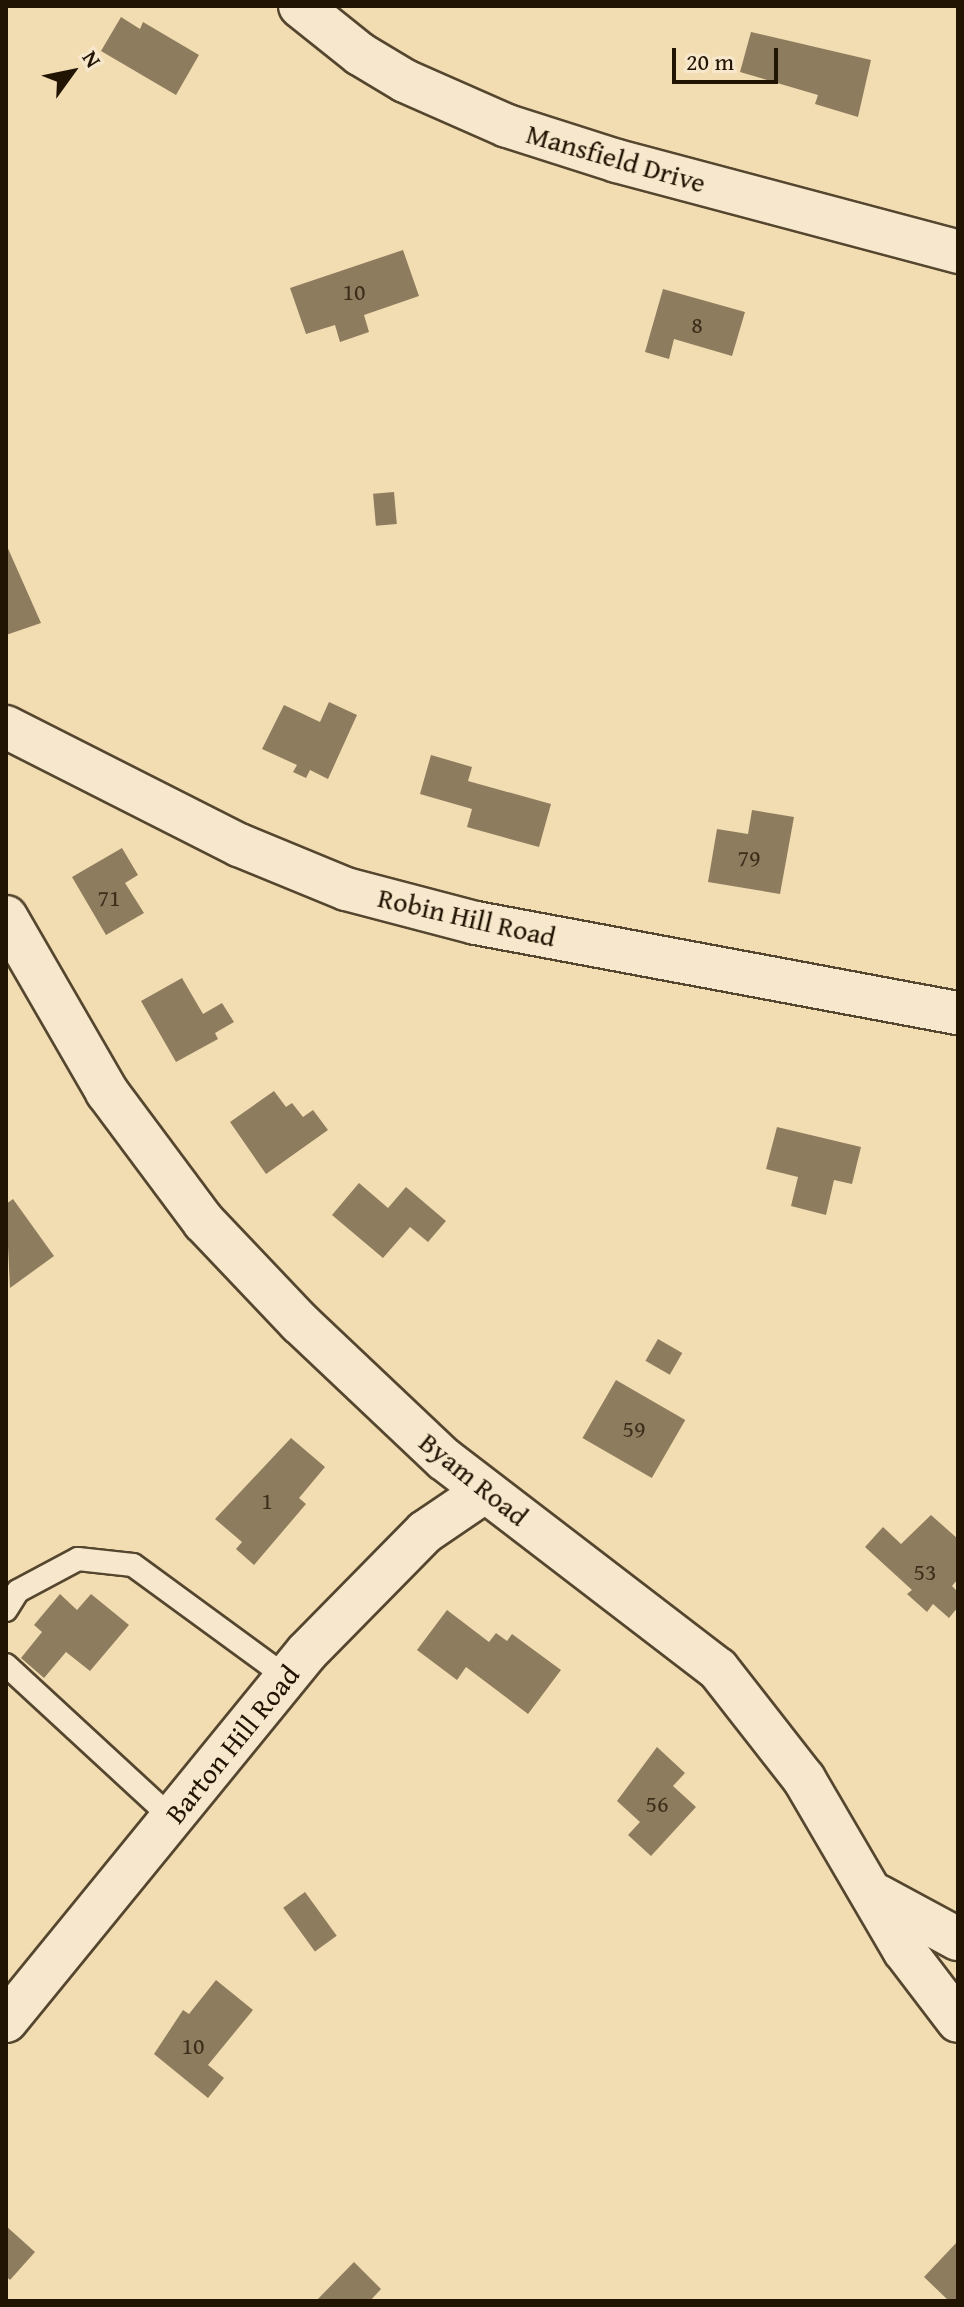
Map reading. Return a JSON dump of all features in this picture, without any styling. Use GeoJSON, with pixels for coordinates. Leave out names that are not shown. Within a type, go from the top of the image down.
{"type":"FeatureCollection","features":[{"type":"Feature","properties":{"kind":"street","name":"Mansfield Drive"},"geometry":{"type":"LineString","coordinates":[[300,6],[360,54],[405,81],[507,126],[561,146],[958,252]]}},
{"type":"Feature","properties":{"kind":"street","name":"Robin Hill Road"},"geometry":{"type":"LineString","coordinates":[[6,727],[239,845],[346,889],[476,923],[958,1013]]}},
{"type":"Feature","properties":{"kind":"street","name":"Byam Road"},"geometry":{"type":"LineString","coordinates":[[6,917],[107,1092],[169,1181],[300,1323],[484,1492],[718,1669],[776,1736],[929,1987],[958,2021]]}},
{"type":"Feature","properties":{"kind":"street","name":"Barton Hill Road"},"geometry":{"type":"LineString","coordinates":[[6,2021],[286,1677],[399,1555],[484,1492]]}},
{"type":"Feature","properties":{"kind":"street"},"geometry":{"type":"LineString","coordinates":[[871,1890],[916,1921],[958,1939]]}},
{"type":"Feature","properties":{"kind":"lane"},"geometry":{"type":"LineString","coordinates":[[6,1610],[18,1591],[78,1559],[133,1565],[286,1677]]}},
{"type":"Feature","properties":{"kind":"lane"},"geometry":{"type":"LineString","coordinates":[[6,1665],[172,1818]]}},
{"type":"Feature","properties":{"kind":"building"},"geometry":{"type":"Polygon","coordinates":[[[121,17],[140,29],[143,22],[199,55],[176,95],[101,51],[121,17]]]}},
{"type":"Feature","properties":{"kind":"building"},"geometry":{"type":"Polygon","coordinates":[[[751,32],[871,60],[858,117],[815,104],[818,95],[740,72],[751,32]]]}},
{"type":"Feature","properties":{"kind":"building"},"geometry":{"type":"Polygon","coordinates":[[[403,250],[419,296],[364,315],[369,332],[340,342],[335,325],[306,334],[290,288],[403,250]]]}},
{"type":"Feature","properties":{"kind":"building"},"geometry":{"type":"Polygon","coordinates":[[[663,289],[745,312],[732,356],[674,339],[669,359],[645,352],[663,289]]]}},
{"type":"Feature","properties":{"kind":"building"},"geometry":{"type":"Polygon","coordinates":[[[394,492],[397,524],[376,526],[373,494],[394,492]]]}},
{"type":"Feature","properties":{"kind":"building"},"geometry":{"type":"Polygon","coordinates":[[[6,544],[41,623],[6,635],[6,544]]]}},
{"type":"Feature","properties":{"kind":"building"},"geometry":{"type":"Polygon","coordinates":[[[329,702],[357,715],[328,779],[310,770],[306,778],[293,772],[297,765],[262,749],[284,705],[320,722],[329,702]]]}},
{"type":"Feature","properties":{"kind":"building"},"geometry":{"type":"Polygon","coordinates":[[[431,755],[472,767],[468,781],[551,804],[539,847],[467,827],[472,809],[420,794],[431,755]]]}},
{"type":"Feature","properties":{"kind":"building"},"geometry":{"type":"Polygon","coordinates":[[[752,810],[794,817],[780,894],[708,882],[717,829],[748,834],[752,810]]]}},
{"type":"Feature","properties":{"kind":"building"},"geometry":{"type":"Polygon","coordinates":[[[122,848],[138,875],[125,883],[144,913],[106,935],[72,877],[122,848]]]}},
{"type":"Feature","properties":{"kind":"building"},"geometry":{"type":"Polygon","coordinates":[[[182,978],[203,1014],[222,1003],[234,1022],[215,1033],[218,1039],[176,1062],[141,1001],[182,978]]]}},
{"type":"Feature","properties":{"kind":"building"},"geometry":{"type":"Polygon","coordinates":[[[274,1091],[286,1107],[292,1103],[303,1117],[313,1110],[328,1130],[266,1174],[230,1122],[274,1091]]]}},
{"type":"Feature","properties":{"kind":"building"},"geometry":{"type":"Polygon","coordinates":[[[777,1127],[861,1147],[852,1184],[834,1180],[826,1215],[791,1206],[798,1177],[766,1169],[777,1127]]]}},
{"type":"Feature","properties":{"kind":"building"},"geometry":{"type":"Polygon","coordinates":[[[359,1183],[388,1208],[406,1187],[446,1221],[428,1242],[410,1227],[383,1258],[332,1215],[359,1183]]]}},
{"type":"Feature","properties":{"kind":"building"},"geometry":{"type":"Polygon","coordinates":[[[13,1199],[54,1256],[10,1288],[6,1204],[13,1199]]]}},
{"type":"Feature","properties":{"kind":"building"},"geometry":{"type":"Polygon","coordinates":[[[658,1339],[682,1353],[670,1375],[646,1361],[658,1339]]]}},
{"type":"Feature","properties":{"kind":"building"},"geometry":{"type":"Polygon","coordinates":[[[616,1380],[685,1420],[652,1478],[582,1438],[616,1380]]]}},
{"type":"Feature","properties":{"kind":"building"},"geometry":{"type":"Polygon","coordinates":[[[291,1438],[325,1467],[299,1498],[306,1504],[254,1565],[236,1549],[242,1542],[215,1519],[291,1438]]]}},
{"type":"Feature","properties":{"kind":"building"},"geometry":{"type":"Polygon","coordinates":[[[931,1515],[958,1539],[958,1579],[952,1586],[958,1592],[958,1607],[949,1618],[933,1604],[927,1612],[907,1594],[912,1590],[865,1547],[883,1527],[901,1544],[931,1515]]]}},
{"type":"Feature","properties":{"kind":"building"},"geometry":{"type":"Polygon","coordinates":[[[60,1594],[77,1610],[91,1594],[129,1625],[90,1671],[66,1652],[44,1678],[21,1658],[42,1632],[34,1625],[60,1594]]]}},
{"type":"Feature","properties":{"kind":"building"},"geometry":{"type":"Polygon","coordinates":[[[447,1610],[489,1642],[496,1633],[507,1641],[512,1634],[561,1670],[528,1714],[466,1667],[457,1680],[417,1650],[447,1610]]]}},
{"type":"Feature","properties":{"kind":"building"},"geometry":{"type":"Polygon","coordinates":[[[657,1747],[685,1773],[673,1786],[696,1807],[651,1856],[628,1835],[640,1822],[617,1801],[657,1747]]]}},
{"type":"Feature","properties":{"kind":"building"},"geometry":{"type":"Polygon","coordinates":[[[305,1892],[337,1936],[315,1952],[283,1908],[305,1892]]]}},
{"type":"Feature","properties":{"kind":"building"},"geometry":{"type":"Polygon","coordinates":[[[216,1980],[253,2010],[208,2065],[224,2078],[208,2098],[154,2054],[183,2010],[189,2014],[216,1980]]]}},
{"type":"Feature","properties":{"kind":"building"},"geometry":{"type":"Polygon","coordinates":[[[6,2226],[35,2252],[10,2280],[6,2276],[6,2226]]]}},
{"type":"Feature","properties":{"kind":"building"},"geometry":{"type":"Polygon","coordinates":[[[958,2241],[958,2301],[949,2301],[924,2277],[958,2241]]]}},
{"type":"Feature","properties":{"kind":"building"},"geometry":{"type":"Polygon","coordinates":[[[354,2262],[381,2289],[370,2301],[316,2301],[354,2262]]]}}]}
